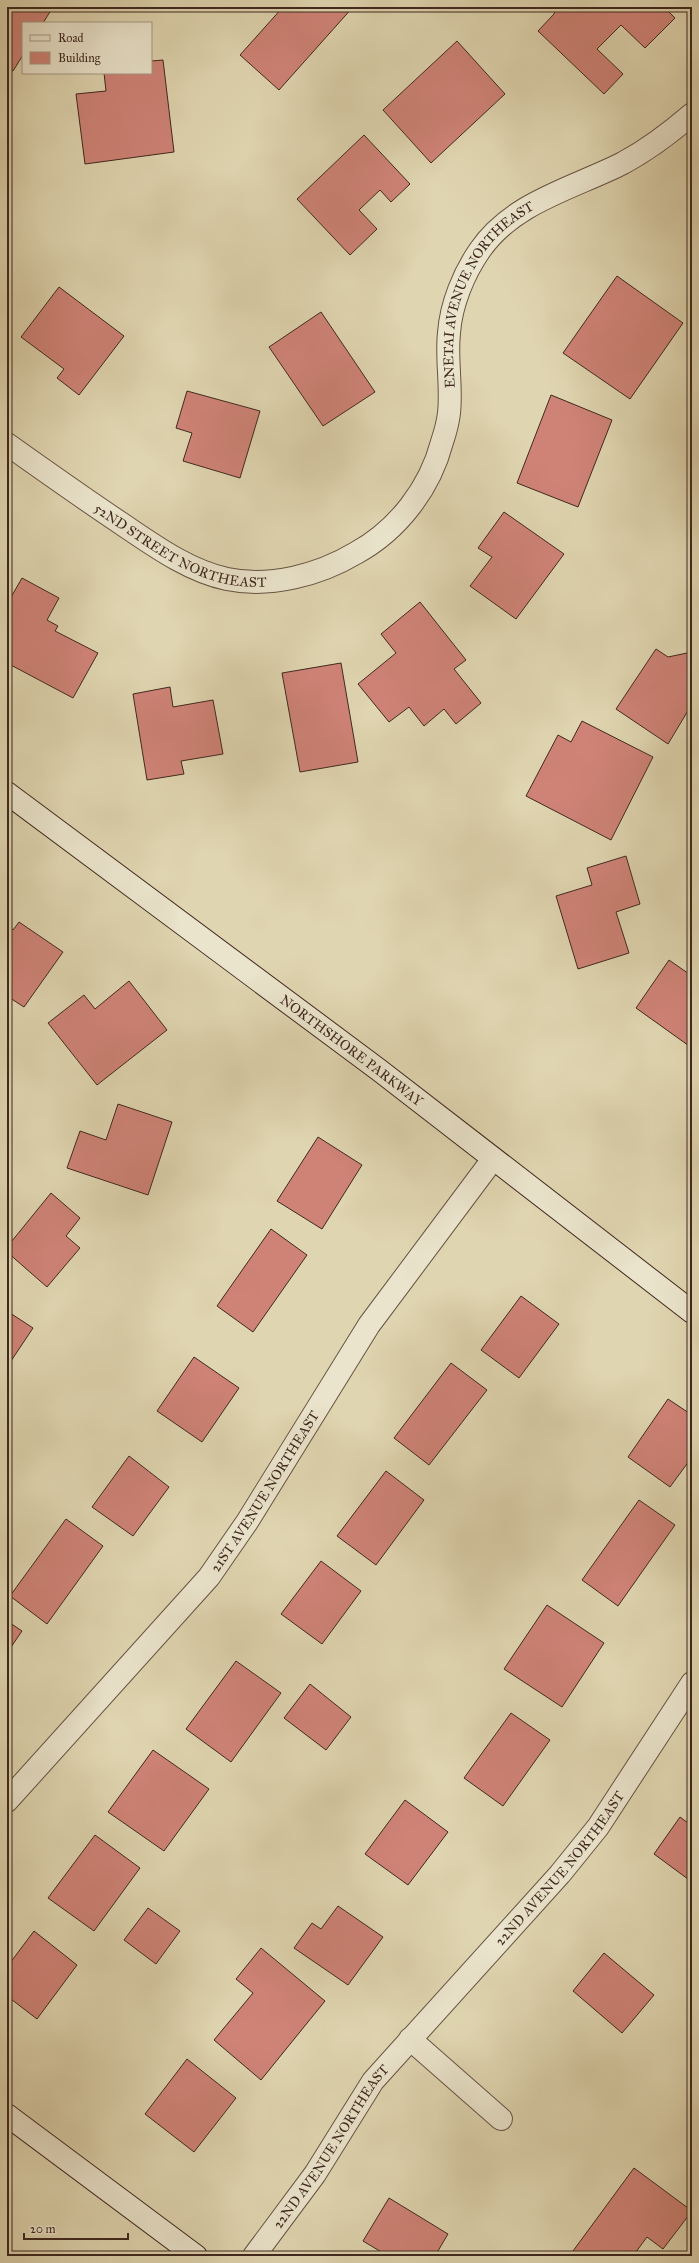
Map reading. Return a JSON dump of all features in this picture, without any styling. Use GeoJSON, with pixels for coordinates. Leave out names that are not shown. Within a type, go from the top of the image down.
{"type":"FeatureCollection","features":[{"type":"Feature","properties":{"kind":"street","name":"ENETAI AVENUE NORTHEAST"},"geometry":{"type":"LineString","coordinates":[[369,546],[394,525],[430,478],[442,444],[449,413],[449,332],[459,290],[466,272],[480,250],[495,231],[528,206],[623,162],[664,138],[692,114]]}},
{"type":"Feature","properties":{"kind":"street","name":"52ND STREET NORTHEAST"},"geometry":{"type":"LineString","coordinates":[[7,444],[145,539],[188,564],[226,579],[256,582],[302,576],[342,562],[369,546]]}},
{"type":"Feature","properties":{"kind":"street","name":"NORTHSHORE PARKWAY"},"geometry":{"type":"LineString","coordinates":[[7,793],[380,1070],[493,1160],[692,1312]]}},
{"type":"Feature","properties":{"kind":"street","name":"21ST AVENUE NORTHEAST"},"geometry":{"type":"LineString","coordinates":[[7,1801],[209,1577],[247,1522],[369,1325],[493,1160]]}},
{"type":"Feature","properties":{"kind":"street","name":"22ND AVENUE NORTHEAST"},"geometry":{"type":"LineString","coordinates":[[254,2256],[315,2174],[373,2081],[555,1879],[593,1832],[692,1683]]}},
{"type":"Feature","properties":{"kind":"street"},"geometry":{"type":"LineString","coordinates":[[410,2039],[501,2119]]}},
{"type":"Feature","properties":{"kind":"street"},"geometry":{"type":"LineString","coordinates":[[7,2114],[196,2256]]}},
{"type":"Feature","properties":{"kind":"building"},"geometry":{"type":"Polygon","coordinates":[[[7,7],[53,7],[44,22],[22,22],[22,57],[13,71],[7,68],[7,7]]]}},
{"type":"Feature","properties":{"kind":"building"},"geometry":{"type":"Polygon","coordinates":[[[283,7],[353,7],[279,90],[240,55],[283,7]]]}},
{"type":"Feature","properties":{"kind":"building"},"geometry":{"type":"Polygon","coordinates":[[[556,7],[664,7],[675,18],[645,48],[621,25],[597,49],[623,74],[604,94],[538,31],[554,14],[556,7]]]}},
{"type":"Feature","properties":{"kind":"building"},"geometry":{"type":"Polygon","coordinates":[[[457,41],[505,94],[431,163],[383,110],[457,41]]]}},
{"type":"Feature","properties":{"kind":"building"},"geometry":{"type":"Polygon","coordinates":[[[163,60],[174,152],[85,164],[76,94],[106,91],[104,74],[152,74],[152,61],[163,60]]]}},
{"type":"Feature","properties":{"kind":"building"},"geometry":{"type":"Polygon","coordinates":[[[364,135],[410,184],[391,202],[380,190],[359,210],[377,229],[350,255],[297,199],[364,135]]]}},
{"type":"Feature","properties":{"kind":"building"},"geometry":{"type":"Polygon","coordinates":[[[617,276],[683,323],[630,399],[563,353],[617,276]]]}},
{"type":"Feature","properties":{"kind":"building"},"geometry":{"type":"Polygon","coordinates":[[[59,287],[124,336],[79,395],[57,378],[64,369],[21,337],[59,287]]]}},
{"type":"Feature","properties":{"kind":"building"},"geometry":{"type":"Polygon","coordinates":[[[321,312],[375,392],[323,426],[269,347],[321,312]]]}},
{"type":"Feature","properties":{"kind":"building"},"geometry":{"type":"Polygon","coordinates":[[[187,391],[260,411],[240,478],[183,461],[192,433],[176,428],[187,391]]]}},
{"type":"Feature","properties":{"kind":"building"},"geometry":{"type":"Polygon","coordinates":[[[551,395],[612,420],[578,507],[517,483],[551,395]]]}},
{"type":"Feature","properties":{"kind":"building"},"geometry":{"type":"Polygon","coordinates":[[[504,512],[564,554],[516,619],[470,586],[492,557],[478,548],[504,512]]]}},
{"type":"Feature","properties":{"kind":"building"},"geometry":{"type":"Polygon","coordinates":[[[22,578],[59,598],[47,620],[58,626],[55,631],[98,653],[73,698],[7,663],[7,604],[22,578]]]}},
{"type":"Feature","properties":{"kind":"building"},"geometry":{"type":"Polygon","coordinates":[[[420,602],[466,660],[454,669],[481,703],[456,724],[444,709],[424,726],[409,707],[389,722],[358,684],[396,653],[381,634],[420,602]]]}},
{"type":"Feature","properties":{"kind":"building"},"geometry":{"type":"Polygon","coordinates":[[[656,649],[668,657],[692,652],[692,704],[668,744],[616,709],[656,649]]]}},
{"type":"Feature","properties":{"kind":"building"},"geometry":{"type":"Polygon","coordinates":[[[341,663],[358,762],[300,772],[282,673],[341,663]]]}},
{"type":"Feature","properties":{"kind":"building"},"geometry":{"type":"Polygon","coordinates":[[[170,687],[173,707],[213,700],[223,754],[181,761],[184,774],[147,780],[133,694],[170,687]]]}},
{"type":"Feature","properties":{"kind":"building"},"geometry":{"type":"Polygon","coordinates":[[[582,721],[653,757],[611,840],[526,796],[558,735],[571,742],[582,721]]]}},
{"type":"Feature","properties":{"kind":"building"},"geometry":{"type":"Polygon","coordinates":[[[626,856],[640,904],[616,912],[629,953],[578,969],[556,896],[592,885],[587,868],[626,856]]]}},
{"type":"Feature","properties":{"kind":"building"},"geometry":{"type":"Polygon","coordinates":[[[19,922],[63,952],[24,1007],[7,996],[7,925],[13,930],[19,922]]]}},
{"type":"Feature","properties":{"kind":"building"},"geometry":{"type":"Polygon","coordinates":[[[669,960],[692,976],[692,1048],[636,1008],[669,960]]]}},
{"type":"Feature","properties":{"kind":"building"},"geometry":{"type":"Polygon","coordinates":[[[129,981],[167,1030],[97,1085],[48,1023],[84,995],[95,1009],[129,981]]]}},
{"type":"Feature","properties":{"kind":"building"},"geometry":{"type":"Polygon","coordinates":[[[118,1104],[172,1122],[148,1195],[67,1168],[80,1131],[106,1140],[118,1104]]]}},
{"type":"Feature","properties":{"kind":"building"},"geometry":{"type":"Polygon","coordinates":[[[318,1137],[362,1165],[322,1229],[277,1201],[318,1137]]]}},
{"type":"Feature","properties":{"kind":"building"},"geometry":{"type":"Polygon","coordinates":[[[51,1193],[80,1218],[66,1236],[80,1248],[47,1287],[7,1252],[7,1247],[51,1193]]]}},
{"type":"Feature","properties":{"kind":"building"},"geometry":{"type":"Polygon","coordinates":[[[271,1229],[307,1255],[253,1332],[217,1306],[271,1229]]]}},
{"type":"Feature","properties":{"kind":"building"},"geometry":{"type":"Polygon","coordinates":[[[521,1296],[559,1324],[519,1378],[481,1350],[521,1296]]]}},
{"type":"Feature","properties":{"kind":"building"},"geometry":{"type":"Polygon","coordinates":[[[7,1311],[33,1328],[7,1367],[7,1311]]]}},
{"type":"Feature","properties":{"kind":"building"},"geometry":{"type":"Polygon","coordinates":[[[194,1357],[239,1388],[202,1442],[157,1411],[194,1357]]]}},
{"type":"Feature","properties":{"kind":"building"},"geometry":{"type":"Polygon","coordinates":[[[451,1363],[487,1390],[429,1465],[394,1438],[451,1363]]]}},
{"type":"Feature","properties":{"kind":"building"},"geometry":{"type":"Polygon","coordinates":[[[668,1399],[692,1415],[692,1457],[670,1487],[628,1457],[668,1399]]]}},
{"type":"Feature","properties":{"kind":"building"},"geometry":{"type":"Polygon","coordinates":[[[129,1456],[169,1487],[133,1536],[92,1507],[129,1456]]]}},
{"type":"Feature","properties":{"kind":"building"},"geometry":{"type":"Polygon","coordinates":[[[386,1471],[424,1500],[376,1565],[337,1536],[386,1471]]]}},
{"type":"Feature","properties":{"kind":"building"},"geometry":{"type":"Polygon","coordinates":[[[639,1500],[675,1525],[618,1606],[582,1580],[639,1500]]]}},
{"type":"Feature","properties":{"kind":"building"},"geometry":{"type":"Polygon","coordinates":[[[66,1519],[103,1546],[47,1624],[10,1596],[66,1519]]]}},
{"type":"Feature","properties":{"kind":"building"},"geometry":{"type":"Polygon","coordinates":[[[321,1561],[361,1591],[322,1644],[281,1614],[321,1561]]]}},
{"type":"Feature","properties":{"kind":"building"},"geometry":{"type":"Polygon","coordinates":[[[547,1605],[604,1643],[562,1707],[504,1669],[547,1605]]]}},
{"type":"Feature","properties":{"kind":"building"},"geometry":{"type":"Polygon","coordinates":[[[7,1621],[22,1631],[7,1653],[7,1621]]]}},
{"type":"Feature","properties":{"kind":"building"},"geometry":{"type":"Polygon","coordinates":[[[236,1661],[281,1693],[231,1762],[186,1729],[236,1661]]]}},
{"type":"Feature","properties":{"kind":"building"},"geometry":{"type":"Polygon","coordinates":[[[310,1684],[351,1717],[326,1750],[284,1718],[310,1684]]]}},
{"type":"Feature","properties":{"kind":"building"},"geometry":{"type":"Polygon","coordinates":[[[511,1713],[550,1740],[503,1806],[464,1778],[511,1713]]]}},
{"type":"Feature","properties":{"kind":"building"},"geometry":{"type":"Polygon","coordinates":[[[153,1750],[209,1789],[164,1851],[108,1812],[153,1750]]]}},
{"type":"Feature","properties":{"kind":"building"},"geometry":{"type":"Polygon","coordinates":[[[405,1800],[448,1832],[408,1885],[365,1854],[405,1800]]]}},
{"type":"Feature","properties":{"kind":"building"},"geometry":{"type":"Polygon","coordinates":[[[680,1817],[692,1826],[692,1882],[654,1854],[680,1817]]]}},
{"type":"Feature","properties":{"kind":"building"},"geometry":{"type":"Polygon","coordinates":[[[95,1835],[140,1868],[94,1931],[48,1898],[95,1835]]]}},
{"type":"Feature","properties":{"kind":"building"},"geometry":{"type":"Polygon","coordinates":[[[338,1906],[383,1937],[348,1985],[294,1948],[312,1923],[321,1929],[338,1906]]]}},
{"type":"Feature","properties":{"kind":"building"},"geometry":{"type":"Polygon","coordinates":[[[148,1908],[180,1931],[156,1964],[124,1940],[148,1908]]]}},
{"type":"Feature","properties":{"kind":"building"},"geometry":{"type":"Polygon","coordinates":[[[34,1931],[77,1965],[37,2019],[7,1996],[7,1967],[34,1931]]]}},
{"type":"Feature","properties":{"kind":"building"},"geometry":{"type":"Polygon","coordinates":[[[261,1948],[325,2001],[261,2080],[214,2040],[253,1993],[236,1979],[261,1948]]]}},
{"type":"Feature","properties":{"kind":"building"},"geometry":{"type":"Polygon","coordinates":[[[604,1953],[654,1995],[622,2033],[573,1991],[604,1953]]]}},
{"type":"Feature","properties":{"kind":"building"},"geometry":{"type":"Polygon","coordinates":[[[187,2059],[236,2098],[194,2152],[145,2114],[187,2059]]]}},
{"type":"Feature","properties":{"kind":"building"},"geometry":{"type":"Polygon","coordinates":[[[634,2168],[692,2211],[663,2249],[647,2237],[633,2256],[580,2256],[573,2251],[634,2168]]]}},
{"type":"Feature","properties":{"kind":"building"},"geometry":{"type":"Polygon","coordinates":[[[389,2198],[448,2234],[435,2256],[388,2256],[363,2241],[389,2198]]]}}]}
